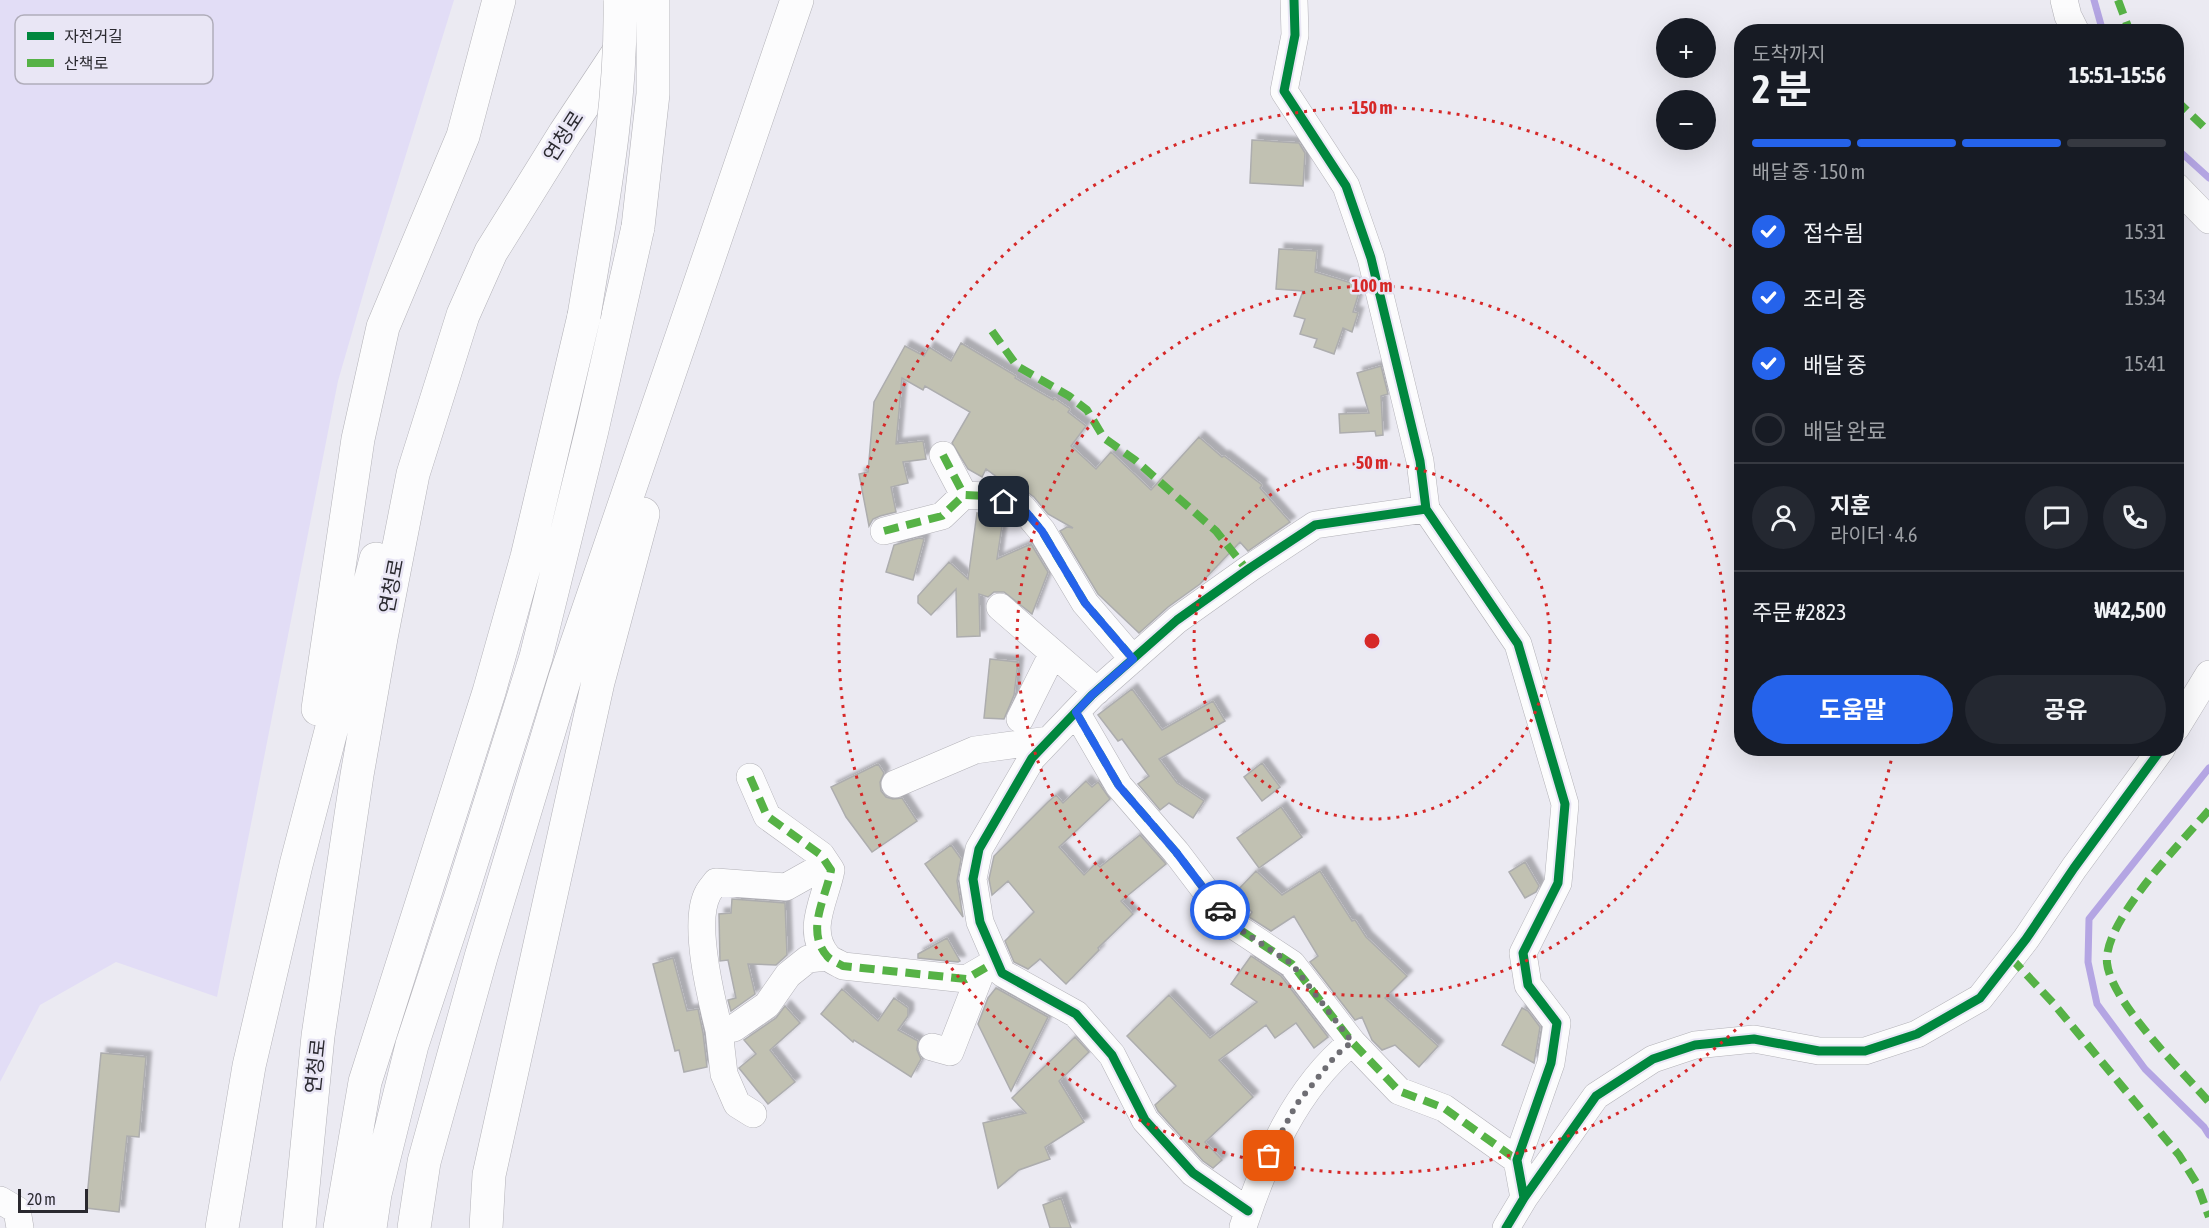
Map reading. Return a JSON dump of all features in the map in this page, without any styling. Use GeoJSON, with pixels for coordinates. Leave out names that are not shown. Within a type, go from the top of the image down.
{"type":"FeatureCollection","features":[{"type":"Feature","properties":{"kind":"highway"},"geometry":{"type":"LineString","coordinates":[[296,865],[358,439],[382,327],[463,136],[499,0]]}},
{"type":"Feature","properties":{"kind":"highway"},"geometry":{"type":"LineString","coordinates":[[340,1228],[364,1082],[489,692],[527,557],[584,315],[612,142],[621,39],[620,0]]}},
{"type":"Feature","properties":{"kind":"highway"},"geometry":{"type":"LineString","coordinates":[[370,1228],[375,1194],[412,1046],[536,657],[594,419],[638,226],[653,94],[653,0]]}},
{"type":"Feature","properties":{"kind":"highway","name":"연청로"},"geometry":{"type":"LineString","coordinates":[[299,1228],[318,1036],[357,775],[413,474],[463,315],[491,252],[565,133],[653,0]]}},
{"type":"Feature","properties":{"kind":"highway"},"geometry":{"type":"LineString","coordinates":[[414,1228],[423,1162],[481,957],[562,689],[797,0]]}},
{"type":"Feature","properties":{"kind":"highway"},"geometry":{"type":"LineString","coordinates":[[486,1228],[489,1175],[598,682],[714,245]]}},
{"type":"Feature","properties":{"kind":"highway"},"geometry":{"type":"LineString","coordinates":[[222,1228],[249,1066],[296,865],[366,597],[406,452],[463,315]]}},
{"type":"Feature","properties":{"kind":"street"},"geometry":{"type":"LineString","coordinates":[[1294,0],[1295,35],[1284,91],[1346,186],[1371,258],[1419,461],[1426,509],[1518,644],[1565,804],[1558,883],[1523,952],[1528,985],[1557,1023],[1551,1063],[1517,1160],[1524,1198]]}},
{"type":"Feature","properties":{"kind":"street"},"geometry":{"type":"LineString","coordinates":[[2064,0],[2072,24]]}},
{"type":"Feature","properties":{"kind":"street"},"geometry":{"type":"LineString","coordinates":[[2184,194],[2209,220]]}},
{"type":"Feature","properties":{"kind":"street"},"geometry":{"type":"LineString","coordinates":[[943,455],[964,495]]}},
{"type":"Feature","properties":{"kind":"street"},"geometry":{"type":"LineString","coordinates":[[884,531],[942,516],[964,495],[986,496],[1022,507],[1042,531],[1085,603],[1133,659]]}},
{"type":"Feature","properties":{"kind":"street"},"geometry":{"type":"LineString","coordinates":[[932,1047],[951,1052],[989,965],[973,879],[979,849],[1032,758],[1097,691],[1177,620],[1315,525],[1426,509]]}},
{"type":"Feature","properties":{"kind":"street"},"geometry":{"type":"LineString","coordinates":[[1000,607],[1097,691]]}},
{"type":"Feature","properties":{"kind":"street"},"geometry":{"type":"LineString","coordinates":[[1020,719],[1053,653]]}},
{"type":"Feature","properties":{"kind":"street"},"geometry":{"type":"LineString","coordinates":[[2184,715],[2209,674]]}},
{"type":"Feature","properties":{"kind":"street"},"geometry":{"type":"LineString","coordinates":[[1076,712],[1119,786],[1176,852],[1230,923],[1292,964],[1352,1042],[1399,1091],[1444,1108],[1517,1160]]}},
{"type":"Feature","properties":{"kind":"street"},"geometry":{"type":"LineString","coordinates":[[896,784],[975,750],[1049,740]]}},
{"type":"Feature","properties":{"kind":"street"},"geometry":{"type":"LineString","coordinates":[[1506,1228],[1524,1198],[1596,1096],[1653,1059],[1695,1045],[1754,1040],[1820,1051],[1865,1051],[1917,1034],[1980,998],[2026,939],[2074,868],[2156,756]]}},
{"type":"Feature","properties":{"kind":"street"},"geometry":{"type":"LineString","coordinates":[[750,777],[767,816],[821,855],[831,870],[828,888],[817,918],[817,937],[827,957],[843,966],[966,979],[989,965]]}},
{"type":"Feature","properties":{"kind":"street"},"geometry":{"type":"LineString","coordinates":[[753,1114],[737,1104],[724,1074],[719,1030],[703,945],[702,915],[707,893],[716,882],[786,887],[827,864]]}},
{"type":"Feature","properties":{"kind":"street"},"geometry":{"type":"LineString","coordinates":[[719,1030],[734,1028],[767,1005],[788,975],[808,959],[827,957]]}},
{"type":"Feature","properties":{"kind":"street"},"geometry":{"type":"LineString","coordinates":[[989,965],[1076,1014],[1112,1055],[1145,1120],[1193,1173],[1245,1220],[1261,1174],[1296,1105],[1336,1055],[1352,1042]]}},
{"type":"Feature","properties":{"kind":"street"},"geometry":{"type":"LineString","coordinates":[[0,1200],[17,1210],[20,1228]]}},
{"type":"Feature","properties":{"kind":"shaded area"},"geometry":{"type":"Polygon","coordinates":[[[0,0],[454,0],[338,381],[217,997],[116,962],[40,1005],[0,1082],[0,0]]]}},
{"type":"Feature","properties":{"kind":"building"},"geometry":{"type":"Polygon","coordinates":[[[1252,140],[1299,143],[1305,153],[1303,186],[1250,183],[1252,140]]]}},
{"type":"Feature","properties":{"kind":"building"},"geometry":{"type":"Polygon","coordinates":[[[1279,249],[1317,251],[1315,272],[1361,286],[1353,312],[1358,313],[1352,332],[1343,328],[1334,354],[1314,347],[1317,339],[1300,334],[1305,319],[1294,316],[1303,291],[1276,289],[1279,249]]]}},
{"type":"Feature","properties":{"kind":"building"},"geometry":{"type":"Polygon","coordinates":[[[961,343],[1016,376],[1015,378],[1070,409],[1068,412],[1086,426],[1071,446],[1096,469],[1111,452],[1151,490],[1199,437],[1222,457],[1224,456],[1262,485],[1260,488],[1290,522],[1248,551],[1240,542],[1200,584],[1168,607],[1139,633],[1098,594],[1060,531],[1067,527],[1073,528],[1048,514],[1027,492],[1009,486],[986,469],[982,477],[968,469],[952,443],[970,412],[925,386],[923,390],[902,378],[896,444],[923,441],[926,459],[903,462],[908,483],[891,487],[896,512],[873,519],[869,526],[859,474],[868,472],[874,402],[905,346],[924,356],[929,347],[951,361],[961,343]]]}},
{"type":"Feature","properties":{"kind":"building"},"geometry":{"type":"Polygon","coordinates":[[[1381,366],[1388,394],[1381,396],[1383,435],[1376,436],[1375,431],[1340,433],[1339,414],[1369,413],[1357,373],[1381,366]]]}},
{"type":"Feature","properties":{"kind":"building"},"geometry":{"type":"Polygon","coordinates":[[[977,513],[1003,518],[997,559],[1031,544],[1048,572],[1032,614],[1004,592],[994,592],[988,597],[979,594],[980,636],[957,637],[956,589],[931,615],[918,603],[918,596],[949,562],[968,579],[977,513]]]}},
{"type":"Feature","properties":{"kind":"building"},"geometry":{"type":"Polygon","coordinates":[[[919,538],[924,539],[913,580],[886,572],[894,545],[919,538]]]}},
{"type":"Feature","properties":{"kind":"building"},"geometry":{"type":"Polygon","coordinates":[[[990,659],[1018,662],[1014,695],[1004,719],[984,718],[990,659]]]}},
{"type":"Feature","properties":{"kind":"building"},"geometry":{"type":"Polygon","coordinates":[[[1132,689],[1162,730],[1213,701],[1225,721],[1159,759],[1177,783],[1204,801],[1193,818],[1169,803],[1160,810],[1138,784],[1149,776],[1122,739],[1118,741],[1098,715],[1132,689]]]}},
{"type":"Feature","properties":{"kind":"building"},"geometry":{"type":"Polygon","coordinates":[[[1262,763],[1280,787],[1262,801],[1244,777],[1262,763]]]}},
{"type":"Feature","properties":{"kind":"building"},"geometry":{"type":"Polygon","coordinates":[[[878,764],[884,773],[880,782],[881,791],[886,797],[902,798],[917,821],[872,852],[846,817],[831,787],[878,764]]]}},
{"type":"Feature","properties":{"kind":"building"},"geometry":{"type":"Polygon","coordinates":[[[1086,781],[1092,787],[1098,782],[1110,799],[1059,847],[1084,875],[1096,863],[1100,867],[1140,835],[1166,864],[1121,901],[1133,914],[1066,984],[1040,959],[1028,969],[1014,962],[1005,941],[1034,912],[1008,881],[992,895],[989,879],[994,856],[1056,795],[1063,803],[1086,781]]]}},
{"type":"Feature","properties":{"kind":"building"},"geometry":{"type":"Polygon","coordinates":[[[1281,807],[1302,837],[1259,868],[1237,838],[1281,807]]]}},
{"type":"Feature","properties":{"kind":"building"},"geometry":{"type":"Polygon","coordinates":[[[951,845],[961,859],[957,881],[963,917],[925,864],[951,845]]]}},
{"type":"Feature","properties":{"kind":"building"},"geometry":{"type":"Polygon","coordinates":[[[1525,862],[1539,886],[1536,892],[1525,898],[1509,872],[1525,862]]]}},
{"type":"Feature","properties":{"kind":"building"},"geometry":{"type":"Polygon","coordinates":[[[1256,871],[1282,895],[1320,871],[1352,921],[1355,920],[1366,937],[1407,976],[1385,998],[1438,1046],[1419,1067],[1395,1045],[1382,1050],[1372,1040],[1362,1017],[1355,1020],[1310,962],[1318,956],[1294,916],[1271,931],[1249,917],[1252,912],[1234,894],[1256,871]]]}},
{"type":"Feature","properties":{"kind":"building"},"geometry":{"type":"Polygon","coordinates":[[[732,899],[785,903],[787,955],[776,965],[748,964],[755,994],[731,1011],[728,1000],[736,998],[728,960],[720,961],[719,914],[731,913],[732,899]]]}},
{"type":"Feature","properties":{"kind":"building"},"geometry":{"type":"Polygon","coordinates":[[[947,938],[960,961],[918,958],[918,954],[947,938]]]}},
{"type":"Feature","properties":{"kind":"building"},"geometry":{"type":"Polygon","coordinates":[[[1251,956],[1281,976],[1328,1037],[1314,1048],[1296,1023],[1275,1038],[1266,1025],[1219,1060],[1253,1097],[1205,1142],[1222,1160],[1213,1168],[1203,1161],[1158,1111],[1155,1105],[1176,1086],[1127,1036],[1169,995],[1210,1038],[1257,1002],[1231,984],[1251,956]]]}},
{"type":"Feature","properties":{"kind":"building"},"geometry":{"type":"Polygon","coordinates":[[[673,958],[687,1011],[698,1009],[707,1067],[684,1072],[679,1050],[675,1051],[653,964],[673,958]]]}},
{"type":"Feature","properties":{"kind":"building"},"geometry":{"type":"Polygon","coordinates":[[[996,988],[1048,1017],[1011,1091],[978,1024],[988,998],[996,988]]]}},
{"type":"Feature","properties":{"kind":"building"},"geometry":{"type":"Polygon","coordinates":[[[842,989],[878,1021],[894,998],[908,1008],[908,1016],[898,1030],[918,1041],[917,1050],[921,1059],[911,1077],[854,1040],[853,1042],[821,1014],[842,989]]]}},
{"type":"Feature","properties":{"kind":"building"},"geometry":{"type":"Polygon","coordinates":[[[785,1006],[800,1023],[770,1050],[795,1082],[768,1104],[739,1068],[756,1054],[744,1040],[776,1018],[785,1006]]]}},
{"type":"Feature","properties":{"kind":"building"},"geometry":{"type":"Polygon","coordinates":[[[1522,1008],[1528,1011],[1540,1027],[1534,1063],[1502,1045],[1522,1008]]]}},
{"type":"Feature","properties":{"kind":"building"},"geometry":{"type":"Polygon","coordinates":[[[1075,1037],[1089,1052],[1059,1081],[1084,1122],[1045,1147],[1050,1159],[1019,1170],[998,1188],[983,1123],[1026,1113],[1012,1098],[1075,1037]]]}},
{"type":"Feature","properties":{"kind":"building"},"geometry":{"type":"Polygon","coordinates":[[[101,1053],[146,1057],[139,1137],[127,1136],[119,1212],[86,1208],[101,1053]]]}},
{"type":"Feature","properties":{"kind":"building"},"geometry":{"type":"Polygon","coordinates":[[[1061,1198],[1071,1228],[1050,1228],[1043,1205],[1061,1198]]]}},
{"type":"Feature","properties":{"kind":"waterway"},"geometry":{"type":"LineString","coordinates":[[2094,0],[2101,24]]}},
{"type":"Feature","properties":{"kind":"waterway"},"geometry":{"type":"LineString","coordinates":[[2184,155],[2209,178]]}},
{"type":"Feature","properties":{"kind":"waterway"},"geometry":{"type":"LineString","coordinates":[[2209,768],[2089,919],[2088,962],[2097,1004],[2145,1069],[2204,1127],[2209,1135]]}},
{"type":"Feature","properties":{"kind":"marked path"},"geometry":{"type":"LineString","coordinates":[[2118,0],[2127,24]]}},
{"type":"Feature","properties":{"kind":"marked path"},"geometry":{"type":"LineString","coordinates":[[2184,108],[2209,132]]}},
{"type":"Feature","properties":{"kind":"marked path"},"geometry":{"type":"LineString","coordinates":[[992,331],[1017,366],[1069,396],[1087,410],[1104,438],[1135,460],[1216,531],[1247,570]]}},
{"type":"Feature","properties":{"kind":"marked path"},"geometry":{"type":"LineString","coordinates":[[943,455],[964,495]]}},
{"type":"Feature","properties":{"kind":"marked path"},"geometry":{"type":"LineString","coordinates":[[884,531],[942,516],[964,495],[986,496],[1022,507],[1042,531],[1085,603],[1133,659]]}},
{"type":"Feature","properties":{"kind":"marked path"},"geometry":{"type":"LineString","coordinates":[[1076,712],[1119,786],[1176,852],[1230,923],[1292,964],[1352,1042],[1399,1091],[1444,1108],[1517,1160]]}},
{"type":"Feature","properties":{"kind":"marked path"},"geometry":{"type":"LineString","coordinates":[[750,777],[767,816],[821,855],[831,870],[817,925],[821,946],[830,959],[843,966],[966,979],[997,961]]}},
{"type":"Feature","properties":{"kind":"marked path"},"geometry":{"type":"LineString","coordinates":[[2209,810],[2164,861],[2130,905],[2117,926],[2109,946],[2107,963],[2111,979],[2134,1016],[2149,1036],[2209,1102]]}},
{"type":"Feature","properties":{"kind":"marked path"},"geometry":{"type":"LineString","coordinates":[[2011,958],[2053,1003],[2179,1155],[2197,1184],[2209,1217]]}},
{"type":"Feature","properties":{"kind":"cycle path"},"geometry":{"type":"LineString","coordinates":[[1294,0],[1295,35],[1284,91],[1346,186],[1371,258],[1420,461],[1426,509],[1518,644],[1565,804],[1558,883],[1523,953],[1528,985],[1557,1023],[1551,1063],[1517,1160],[1524,1198]]}},
{"type":"Feature","properties":{"kind":"cycle path"},"geometry":{"type":"LineString","coordinates":[[1248,1211],[1193,1173],[1145,1120],[1112,1055],[1076,1014],[1002,973],[980,922],[973,879],[979,849],[1032,758],[1092,695],[1177,620],[1315,525],[1426,509]]}},
{"type":"Feature","properties":{"kind":"cycle path"},"geometry":{"type":"LineString","coordinates":[[1506,1228],[1524,1198],[1596,1096],[1653,1059],[1695,1045],[1754,1039],[1819,1051],[1865,1051],[1917,1034],[1980,998],[2026,939],[2074,868],[2156,756]]}},
{"type":"Feature","properties":{"kind":"way so far"},"geometry":{"type":"LineString","coordinates":[[1220,910],[1230,923],[1292,964],[1352,1042],[1336,1055],[1296,1105],[1269,1156]]}},
{"type":"Feature","properties":{"kind":"route"},"geometry":{"type":"LineString","coordinates":[[1004,502],[1022,507],[1042,531],[1085,603],[1133,659],[1076,712],[1119,786],[1176,852],[1220,910]]}}]}
